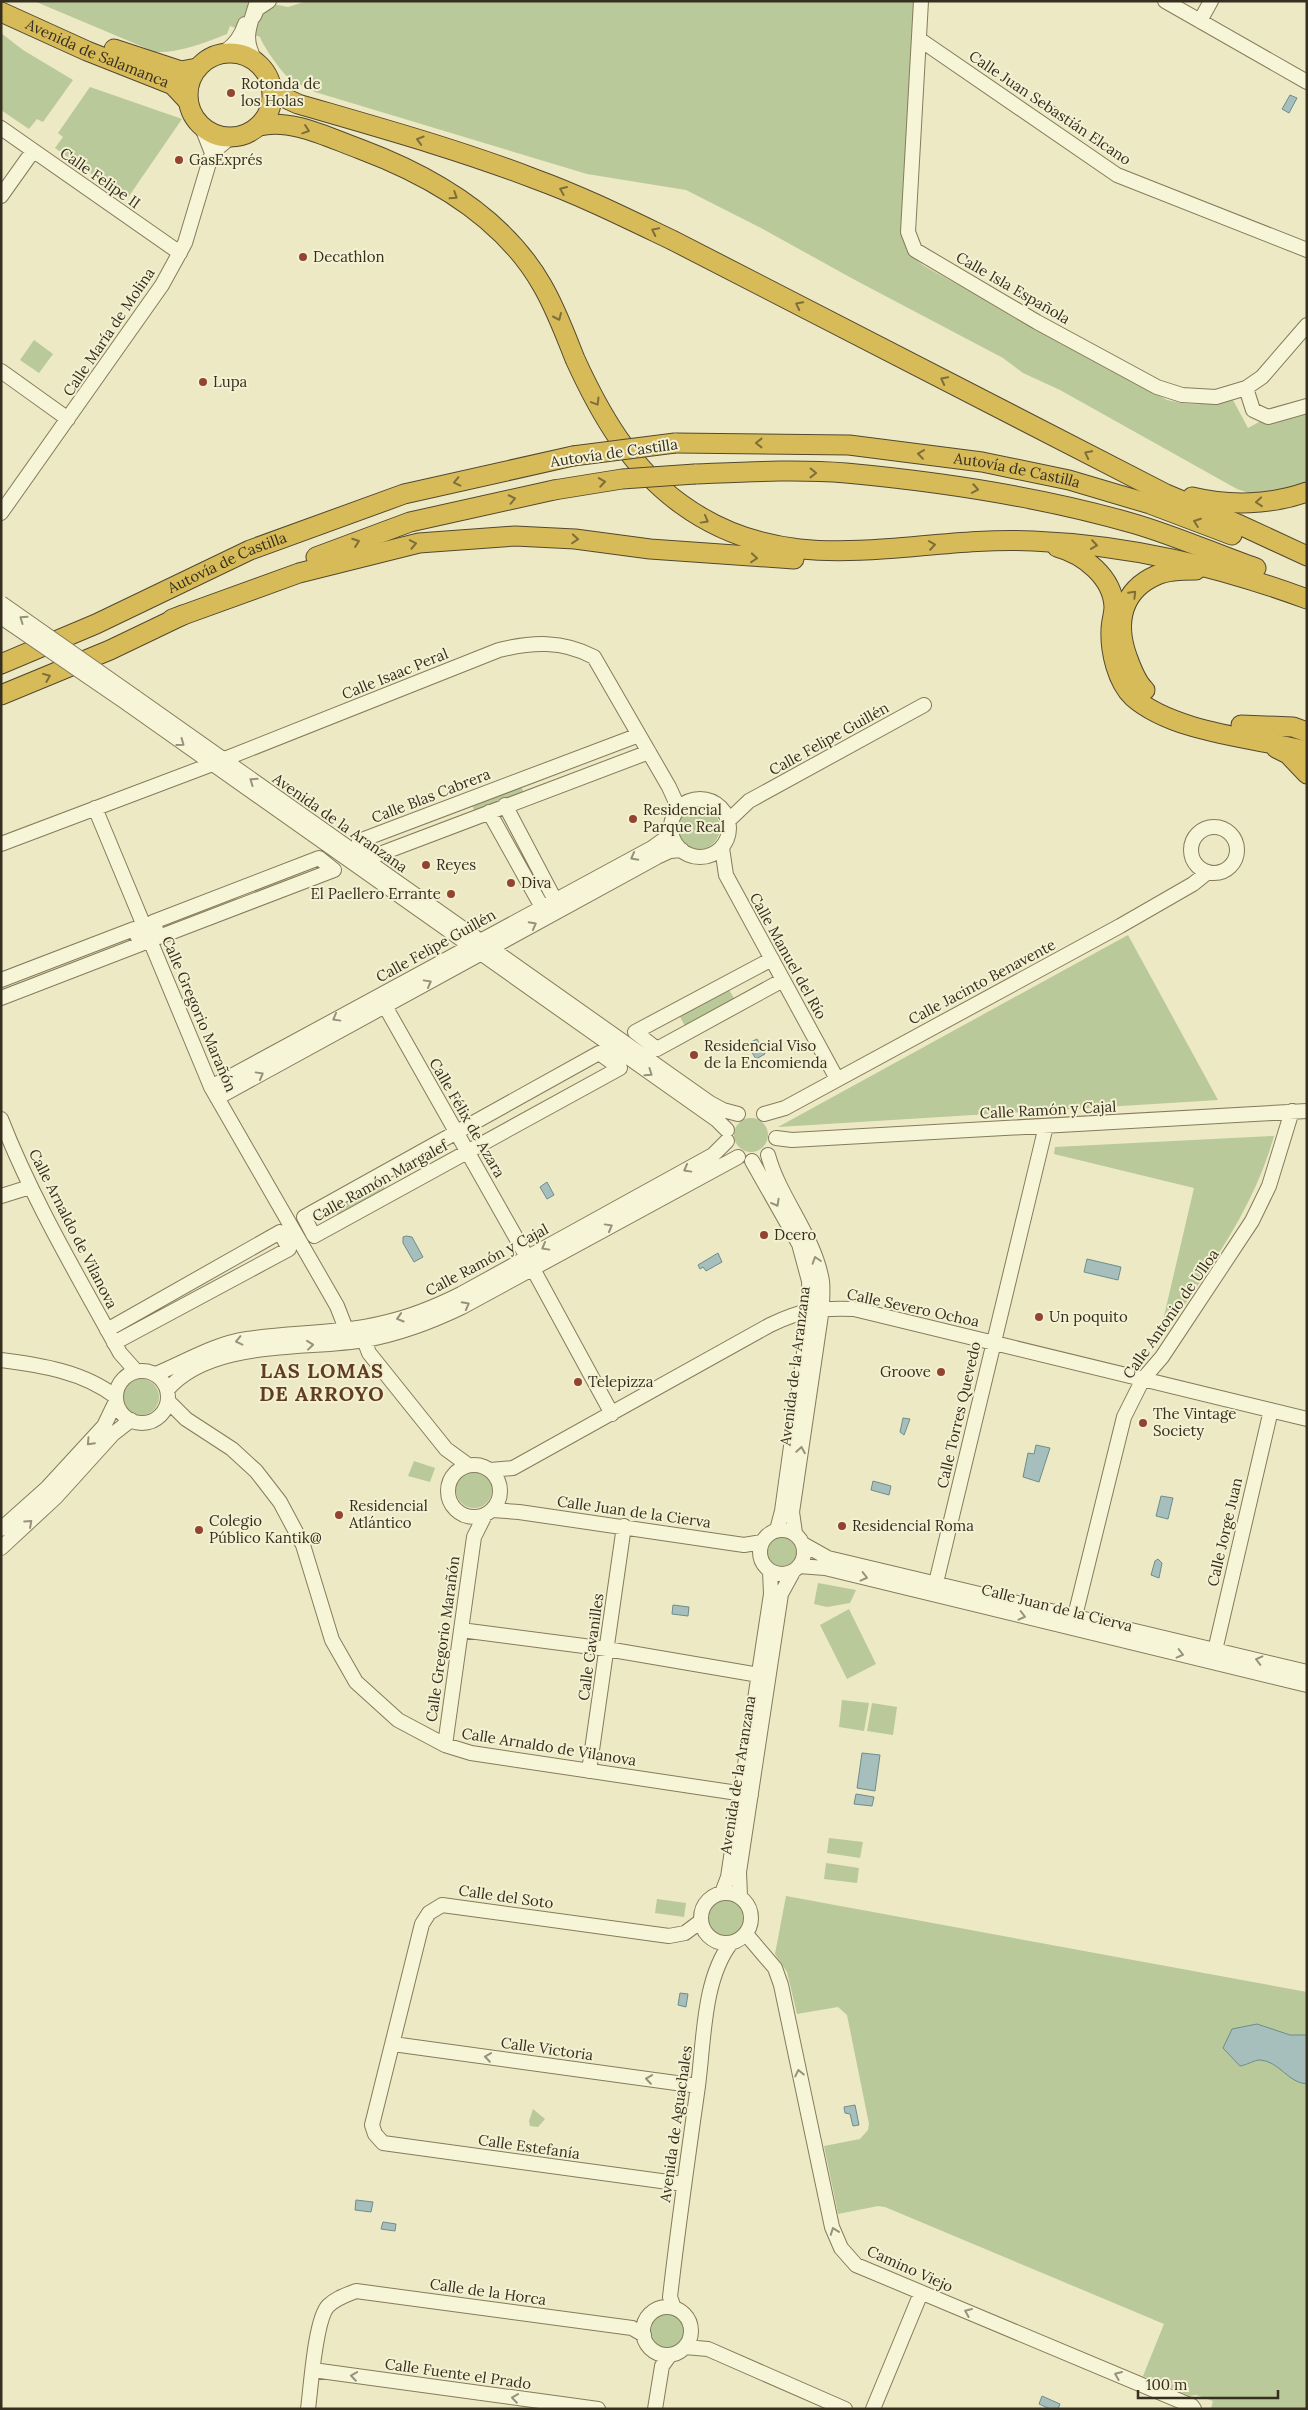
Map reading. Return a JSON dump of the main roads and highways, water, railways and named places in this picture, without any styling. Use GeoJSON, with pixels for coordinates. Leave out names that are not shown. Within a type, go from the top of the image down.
{"type":"FeatureCollection","features":[{"type":"Feature","properties":{"kind":"highway","name":"Avenida de Salamanca"},"geometry":{"type":"LineString","coordinates":[[3,1],[94,43],[180,71],[197,68]]}},
{"type":"Feature","properties":{"kind":"highway","name":"Avenida de Salamanca"},"geometry":{"type":"LineString","coordinates":[[1,12],[87,51],[173,85],[188,101]]}},
{"type":"Feature","properties":{"kind":"highway"},"geometry":{"type":"LineString","coordinates":[[271,84],[270,107],[258,126],[250,132],[230,137],[217,135],[201,126],[193,115],[188,101],[189,84],[197,68],[208,58],[224,52],[242,54],[255,60],[265,71],[271,84],[292,101],[466,154],[536,179],[608,209],[674,241],[1166,494],[1307,556]]}},
{"type":"Feature","properties":{"kind":"highway"},"geometry":{"type":"LineString","coordinates":[[258,126],[276,123],[294,126],[380,157],[440,187],[489,222],[522,256],[542,286],[591,394],[626,450],[656,484],[690,511],[730,532],[772,546],[802,550],[897,550]]}},
{"type":"Feature","properties":{"kind":"highway","name":"Autovía de Castilla"},"geometry":{"type":"LineString","coordinates":[[1,664],[96,624],[250,550],[404,494],[573,456],[675,443],[849,445],[982,462],[1069,480],[1150,504],[1245,540],[1307,567]]}},
{"type":"Feature","properties":{"kind":"highway"},"geometry":{"type":"LineString","coordinates":[[1120,471],[1181,494],[1209,500],[1261,502],[1289,498],[1307,492]]}},
{"type":"Feature","properties":{"kind":"highway","name":"Autovía de Castilla"},"geometry":{"type":"LineString","coordinates":[[1,695],[102,654],[287,568],[410,522],[554,490],[622,479],[768,472],[844,473],[971,488],[1059,505],[1136,524],[1307,588]]}},
{"type":"Feature","properties":{"kind":"highway"},"geometry":{"type":"LineString","coordinates":[[172,620],[299,572],[419,543],[515,536],[575,539],[650,549],[781,560],[847,557],[947,543],[1029,540],[1087,544],[1138,551],[1217,569],[1307,599]]}},
{"type":"Feature","properties":{"kind":"highway"},"geometry":{"type":"LineString","coordinates":[[1029,540],[1072,551],[1097,569],[1110,591],[1114,606],[1111,631],[1115,667],[1132,696],[1158,714],[1200,728],[1307,751]]}},
{"type":"Feature","properties":{"kind":"highway"},"geometry":{"type":"LineString","coordinates":[[1,653],[82,622],[250,550]]}},
{"type":"Feature","properties":{"kind":"highway"},"geometry":{"type":"LineString","coordinates":[[1217,569],[1183,570],[1158,574],[1125,602],[1120,625],[1132,670],[1142,687],[1166,707],[1231,724],[1263,728],[1302,728]]}},
{"type":"Feature","properties":{"kind":"highway"},"geometry":{"type":"LineString","coordinates":[[1264,741],[1288,754],[1307,774]]}},
{"type":"Feature","properties":{"kind":"water"},"geometry":{"type":"Polygon","coordinates":[[[1290,95],[1297,98],[1289,113],[1282,109],[1290,95]]]}},
{"type":"Feature","properties":{"kind":"water"},"geometry":{"type":"Polygon","coordinates":[[[1046,101],[1060,110],[1055,117],[1041,108],[1046,101]]]}},
{"type":"Feature","properties":{"kind":"water"},"geometry":{"type":"Polygon","coordinates":[[[757,1039],[765,1054],[756,1059],[747,1044],[757,1039]]]}},
{"type":"Feature","properties":{"kind":"water"},"geometry":{"type":"Polygon","coordinates":[[[547,1182],[554,1195],[547,1199],[540,1187],[547,1182]]]}},
{"type":"Feature","properties":{"kind":"water"},"geometry":{"type":"Polygon","coordinates":[[[403,1237],[412,1237],[423,1257],[414,1262],[403,1243],[403,1237]]]}},
{"type":"Feature","properties":{"kind":"water"},"geometry":{"type":"Polygon","coordinates":[[[718,1253],[722,1262],[706,1271],[703,1267],[700,1269],[698,1265],[718,1253]]]}},
{"type":"Feature","properties":{"kind":"water"},"geometry":{"type":"Polygon","coordinates":[[[1087,1259],[1121,1267],[1118,1280],[1084,1272],[1087,1259]]]}},
{"type":"Feature","properties":{"kind":"water"},"geometry":{"type":"Polygon","coordinates":[[[903,1418],[910,1419],[904,1435],[900,1432],[903,1418]]]}},
{"type":"Feature","properties":{"kind":"water"},"geometry":{"type":"Polygon","coordinates":[[[1036,1445],[1050,1448],[1039,1482],[1023,1477],[1028,1453],[1034,1454],[1036,1445]]]}},
{"type":"Feature","properties":{"kind":"water"},"geometry":{"type":"Polygon","coordinates":[[[873,1481],[891,1486],[889,1495],[871,1490],[873,1481]]]}},
{"type":"Feature","properties":{"kind":"water"},"geometry":{"type":"Polygon","coordinates":[[[1161,1496],[1173,1498],[1168,1519],[1156,1516],[1161,1496]]]}},
{"type":"Feature","properties":{"kind":"water"},"geometry":{"type":"Polygon","coordinates":[[[1158,1559],[1162,1563],[1159,1578],[1151,1575],[1155,1561],[1158,1559]]]}},
{"type":"Feature","properties":{"kind":"water"},"geometry":{"type":"Polygon","coordinates":[[[673,1605],[689,1607],[688,1616],[672,1614],[673,1605]]]}},
{"type":"Feature","properties":{"kind":"water"},"geometry":{"type":"Polygon","coordinates":[[[862,1753],[880,1755],[875,1791],[857,1788],[862,1753]]]}},
{"type":"Feature","properties":{"kind":"water"},"geometry":{"type":"Polygon","coordinates":[[[856,1794],[874,1797],[872,1806],[854,1804],[856,1794]]]}},
{"type":"Feature","properties":{"kind":"water"},"geometry":{"type":"Polygon","coordinates":[[[680,1993],[688,1994],[686,2007],[678,2005],[680,1993]]]}},
{"type":"Feature","properties":{"kind":"water"},"geometry":{"type":"Polygon","coordinates":[[[1257,2024],[1290,2035],[1307,2035],[1307,2084],[1294,2080],[1267,2061],[1258,2060],[1240,2066],[1223,2048],[1232,2029],[1257,2024]]]}},
{"type":"Feature","properties":{"kind":"water"},"geometry":{"type":"Polygon","coordinates":[[[855,2105],[859,2125],[853,2126],[850,2114],[845,2113],[844,2107],[855,2105]]]}},
{"type":"Feature","properties":{"kind":"water"},"geometry":{"type":"Polygon","coordinates":[[[356,2200],[373,2202],[371,2212],[355,2210],[356,2200]]]}},
{"type":"Feature","properties":{"kind":"water"},"geometry":{"type":"Polygon","coordinates":[[[383,2222],[396,2224],[395,2231],[381,2229],[383,2222]]]}},
{"type":"Feature","properties":{"kind":"water"},"geometry":{"type":"Polygon","coordinates":[[[1042,2396],[1060,2404],[1058,2409],[1050,2409],[1039,2404],[1042,2396]]]}},
{"type":"Feature","properties":{"kind":"place","name":"Rotonda de los Holas"},"geometry":{"type":"Point","coordinates":[231,93]}},
{"type":"Feature","properties":{"kind":"place","name":"GasExprés"},"geometry":{"type":"Point","coordinates":[179,160]}},
{"type":"Feature","properties":{"kind":"place","name":"Decathlon"},"geometry":{"type":"Point","coordinates":[303,257]}},
{"type":"Feature","properties":{"kind":"place","name":"Lupa"},"geometry":{"type":"Point","coordinates":[203,382]}},
{"type":"Feature","properties":{"kind":"place","name":"Residencial Parque Real"},"geometry":{"type":"Point","coordinates":[633,819]}},
{"type":"Feature","properties":{"kind":"place","name":"Reyes"},"geometry":{"type":"Point","coordinates":[426,865]}},
{"type":"Feature","properties":{"kind":"place","name":"Diva"},"geometry":{"type":"Point","coordinates":[511,883]}},
{"type":"Feature","properties":{"kind":"place","name":"El Paellero Errante"},"geometry":{"type":"Point","coordinates":[451,894]}},
{"type":"Feature","properties":{"kind":"place","name":"Residencial Viso de la Encomienda"},"geometry":{"type":"Point","coordinates":[694,1055]}},
{"type":"Feature","properties":{"kind":"place","name":"Dcero"},"geometry":{"type":"Point","coordinates":[764,1235]}},
{"type":"Feature","properties":{"kind":"place","name":"Un poquito"},"geometry":{"type":"Point","coordinates":[1039,1317]}},
{"type":"Feature","properties":{"kind":"place","name":"Groove"},"geometry":{"type":"Point","coordinates":[941,1372]}},
{"type":"Feature","properties":{"kind":"place","name":"Telepizza"},"geometry":{"type":"Point","coordinates":[578,1382]}},
{"type":"Feature","properties":{"kind":"place","name":"The Vintage Society"},"geometry":{"type":"Point","coordinates":[1143,1423]}},
{"type":"Feature","properties":{"kind":"place","name":"Residencial Atlántico"},"geometry":{"type":"Point","coordinates":[339,1515]}},
{"type":"Feature","properties":{"kind":"place","name":"Residencial Roma"},"geometry":{"type":"Point","coordinates":[842,1526]}},
{"type":"Feature","properties":{"kind":"place","name":"Colegio Público Kantik@"},"geometry":{"type":"Point","coordinates":[199,1530]}},
{"type":"Feature","properties":{"kind":"district","name":"LAS LOMAS DE ARROYO"},"geometry":{"type":"Point","coordinates":[322,1382]}}]}
